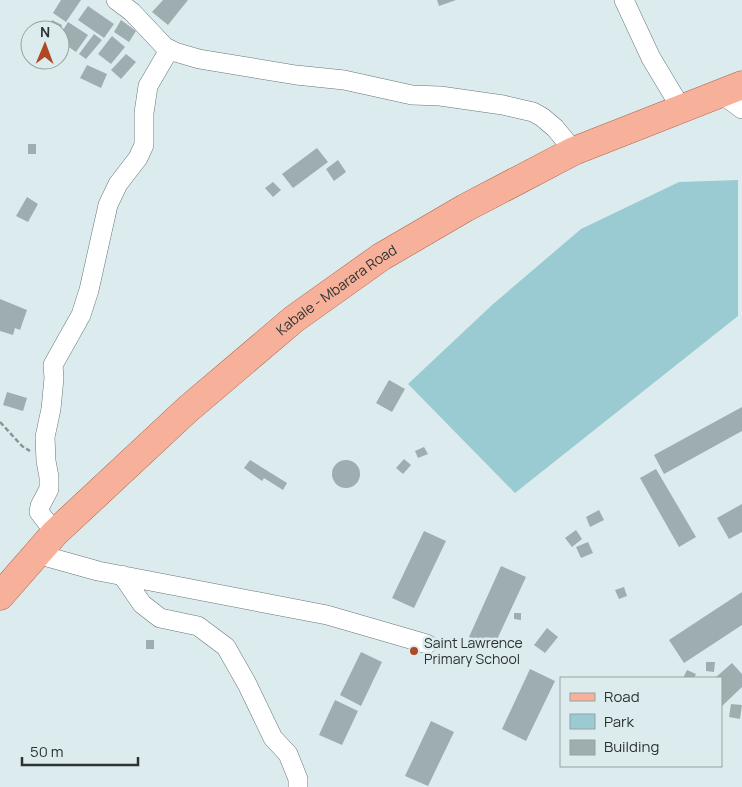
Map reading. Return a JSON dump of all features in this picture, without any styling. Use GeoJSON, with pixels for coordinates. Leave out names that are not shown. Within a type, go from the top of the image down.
{"type":"FeatureCollection","features":[{"type":"Feature","properties":{"kind":"main road","name":"Kabale - Mbarara Road"},"geometry":{"type":"LineString","coordinates":[[0,596],[55,533],[188,409],[294,319],[381,257],[465,208],[574,151],[731,89]]}},
{"type":"Feature","properties":{"kind":"street"},"geometry":{"type":"LineString","coordinates":[[116,0],[132,12],[169,50],[199,59],[296,75],[344,80],[412,95],[440,96],[503,104],[542,116],[574,151]]}},
{"type":"Feature","properties":{"kind":"street"},"geometry":{"type":"LineString","coordinates":[[624,0],[651,58],[681,108]]}},
{"type":"Feature","properties":{"kind":"street"},"geometry":{"type":"LineString","coordinates":[[55,533],[39,512],[40,506],[49,490],[45,437],[52,393],[53,366],[81,315],[89,290],[108,205],[118,184],[138,158],[144,145],[144,113],[148,86],[169,50]]}},
{"type":"Feature","properties":{"kind":"street"},"geometry":{"type":"LineString","coordinates":[[731,89],[742,109]]}},
{"type":"Feature","properties":{"kind":"street"},"geometry":{"type":"LineString","coordinates":[[37,554],[98,571],[327,615],[427,644]]}},
{"type":"Feature","properties":{"kind":"street"},"geometry":{"type":"LineString","coordinates":[[122,575],[142,604],[160,618],[198,626],[226,647],[247,684],[273,738],[288,754],[298,779],[298,787]]}},
{"type":"Feature","properties":{"kind":"path"},"geometry":{"type":"LineString","coordinates":[[0,422],[22,446],[46,461]]}},
{"type":"Feature","properties":{"kind":"green space"},"geometry":{"type":"Polygon","coordinates":[[[738,180],[738,316],[515,493],[408,384],[492,305],[581,229],[679,182],[738,180]]]}},
{"type":"Feature","properties":{"kind":"building"},"geometry":{"type":"Polygon","coordinates":[[[61,0],[81,0],[67,20],[63,20],[53,13],[61,0]]]}},
{"type":"Feature","properties":{"kind":"building"},"geometry":{"type":"Polygon","coordinates":[[[163,0],[188,0],[168,25],[152,12],[163,0]]]}},
{"type":"Feature","properties":{"kind":"building"},"geometry":{"type":"Polygon","coordinates":[[[437,0],[456,0],[439,6],[437,0]]]}},
{"type":"Feature","properties":{"kind":"building"},"geometry":{"type":"Polygon","coordinates":[[[88,6],[114,24],[104,38],[78,20],[88,6]]]}},
{"type":"Feature","properties":{"kind":"building"},"geometry":{"type":"Polygon","coordinates":[[[121,20],[136,31],[129,42],[114,32],[121,20]]]}},
{"type":"Feature","properties":{"kind":"building"},"geometry":{"type":"Polygon","coordinates":[[[70,23],[88,35],[76,52],[70,48],[70,23]]]}},
{"type":"Feature","properties":{"kind":"building"},"geometry":{"type":"Polygon","coordinates":[[[94,34],[102,40],[86,59],[79,54],[94,34]]]}},
{"type":"Feature","properties":{"kind":"building"},"geometry":{"type":"Polygon","coordinates":[[[112,36],[125,47],[111,64],[98,54],[112,36]]]}},
{"type":"Feature","properties":{"kind":"building"},"geometry":{"type":"Polygon","coordinates":[[[126,54],[136,62],[121,79],[111,70],[126,54]]]}},
{"type":"Feature","properties":{"kind":"building"},"geometry":{"type":"Polygon","coordinates":[[[87,65],[107,74],[101,88],[80,78],[87,65]]]}},
{"type":"Feature","properties":{"kind":"building"},"geometry":{"type":"Polygon","coordinates":[[[28,144],[36,144],[36,154],[28,154],[28,144]]]}},
{"type":"Feature","properties":{"kind":"building"},"geometry":{"type":"Polygon","coordinates":[[[317,148],[328,162],[293,188],[282,174],[317,148]]]}},
{"type":"Feature","properties":{"kind":"building"},"geometry":{"type":"Polygon","coordinates":[[[338,160],[346,172],[334,181],[326,169],[338,160]]]}},
{"type":"Feature","properties":{"kind":"building"},"geometry":{"type":"Polygon","coordinates":[[[273,182],[281,190],[273,197],[265,188],[273,182]]]}},
{"type":"Feature","properties":{"kind":"building"},"geometry":{"type":"Polygon","coordinates":[[[27,197],[38,204],[28,222],[16,216],[27,197]]]}},
{"type":"Feature","properties":{"kind":"building"},"geometry":{"type":"Polygon","coordinates":[[[0,299],[27,310],[20,330],[15,328],[13,335],[0,331],[0,299]]]}},
{"type":"Feature","properties":{"kind":"building"},"geometry":{"type":"Polygon","coordinates":[[[389,380],[405,389],[392,412],[376,403],[389,380]]]}},
{"type":"Feature","properties":{"kind":"building"},"geometry":{"type":"Polygon","coordinates":[[[7,392],[27,398],[23,411],[3,405],[7,392]]]}},
{"type":"Feature","properties":{"kind":"building"},"geometry":{"type":"Polygon","coordinates":[[[742,407],[742,431],[664,474],[654,455],[742,407]]]}},
{"type":"Feature","properties":{"kind":"building"},"geometry":{"type":"Polygon","coordinates":[[[424,447],[428,454],[418,458],[415,451],[424,447]]]}},
{"type":"Feature","properties":{"kind":"building"},"geometry":{"type":"Polygon","coordinates":[[[404,459],[411,465],[403,474],[396,468],[404,459]]]}},
{"type":"Feature","properties":{"kind":"building"},"geometry":{"type":"Polygon","coordinates":[[[250,460],[287,483],[283,490],[264,478],[262,481],[244,468],[250,460]]]}},
{"type":"Feature","properties":{"kind":"building"},"geometry":{"type":"Polygon","coordinates":[[[346,460],[356,464],[360,474],[356,484],[346,488],[336,484],[332,474],[336,464],[346,460]]]}},
{"type":"Feature","properties":{"kind":"building"},"geometry":{"type":"Polygon","coordinates":[[[656,469],[696,537],[679,547],[640,478],[656,469]]]}},
{"type":"Feature","properties":{"kind":"building"},"geometry":{"type":"Polygon","coordinates":[[[742,504],[742,532],[729,539],[717,518],[742,504]]]}},
{"type":"Feature","properties":{"kind":"building"},"geometry":{"type":"Polygon","coordinates":[[[599,510],[604,520],[590,527],[586,517],[599,510]]]}},
{"type":"Feature","properties":{"kind":"building"},"geometry":{"type":"Polygon","coordinates":[[[576,530],[582,539],[572,547],[565,538],[576,530]]]}},
{"type":"Feature","properties":{"kind":"building"},"geometry":{"type":"Polygon","coordinates":[[[424,531],[446,541],[414,608],[392,598],[424,531]]]}},
{"type":"Feature","properties":{"kind":"building"},"geometry":{"type":"Polygon","coordinates":[[[588,542],[593,553],[581,558],[576,547],[588,542]]]}},
{"type":"Feature","properties":{"kind":"building"},"geometry":{"type":"Polygon","coordinates":[[[501,566],[526,577],[493,648],[469,637],[501,566]]]}},
{"type":"Feature","properties":{"kind":"building"},"geometry":{"type":"Polygon","coordinates":[[[624,587],[627,596],[619,599],[615,590],[624,587]]]}},
{"type":"Feature","properties":{"kind":"building"},"geometry":{"type":"Polygon","coordinates":[[[742,592],[742,625],[684,663],[669,640],[742,592]]]}},
{"type":"Feature","properties":{"kind":"building"},"geometry":{"type":"Polygon","coordinates":[[[514,613],[521,613],[521,620],[514,619],[514,613]]]}},
{"type":"Feature","properties":{"kind":"building"},"geometry":{"type":"Polygon","coordinates":[[[547,628],[558,637],[545,653],[534,645],[547,628]]]}},
{"type":"Feature","properties":{"kind":"building"},"geometry":{"type":"Polygon","coordinates":[[[146,640],[154,640],[154,649],[146,649],[146,640]]]}},
{"type":"Feature","properties":{"kind":"building"},"geometry":{"type":"Polygon","coordinates":[[[361,652],[382,662],[361,706],[340,695],[361,652]]]}},
{"type":"Feature","properties":{"kind":"building"},"geometry":{"type":"Polygon","coordinates":[[[706,662],[715,662],[714,672],[706,671],[706,662]]]}},
{"type":"Feature","properties":{"kind":"building"},"geometry":{"type":"Polygon","coordinates":[[[732,663],[742,674],[742,687],[722,706],[722,677],[716,677],[732,663]]]}},
{"type":"Feature","properties":{"kind":"building"},"geometry":{"type":"Polygon","coordinates":[[[530,669],[555,681],[526,741],[502,729],[530,669]]]}},
{"type":"Feature","properties":{"kind":"building"},"geometry":{"type":"Polygon","coordinates":[[[687,670],[696,674],[694,677],[684,677],[687,670]]]}},
{"type":"Feature","properties":{"kind":"building"},"geometry":{"type":"Polygon","coordinates":[[[335,700],[358,711],[342,745],[319,735],[335,700]]]}},
{"type":"Feature","properties":{"kind":"building"},"geometry":{"type":"Polygon","coordinates":[[[731,704],[742,705],[740,719],[729,717],[731,704]]]}},
{"type":"Feature","properties":{"kind":"building"},"geometry":{"type":"Polygon","coordinates":[[[431,721],[454,732],[428,786],[405,776],[431,721]]]}},
{"type":"Feature","properties":{"kind":"place","name":"Saint Lawrence Primary School"},"geometry":{"type":"Point","coordinates":[414,651]}}]}
